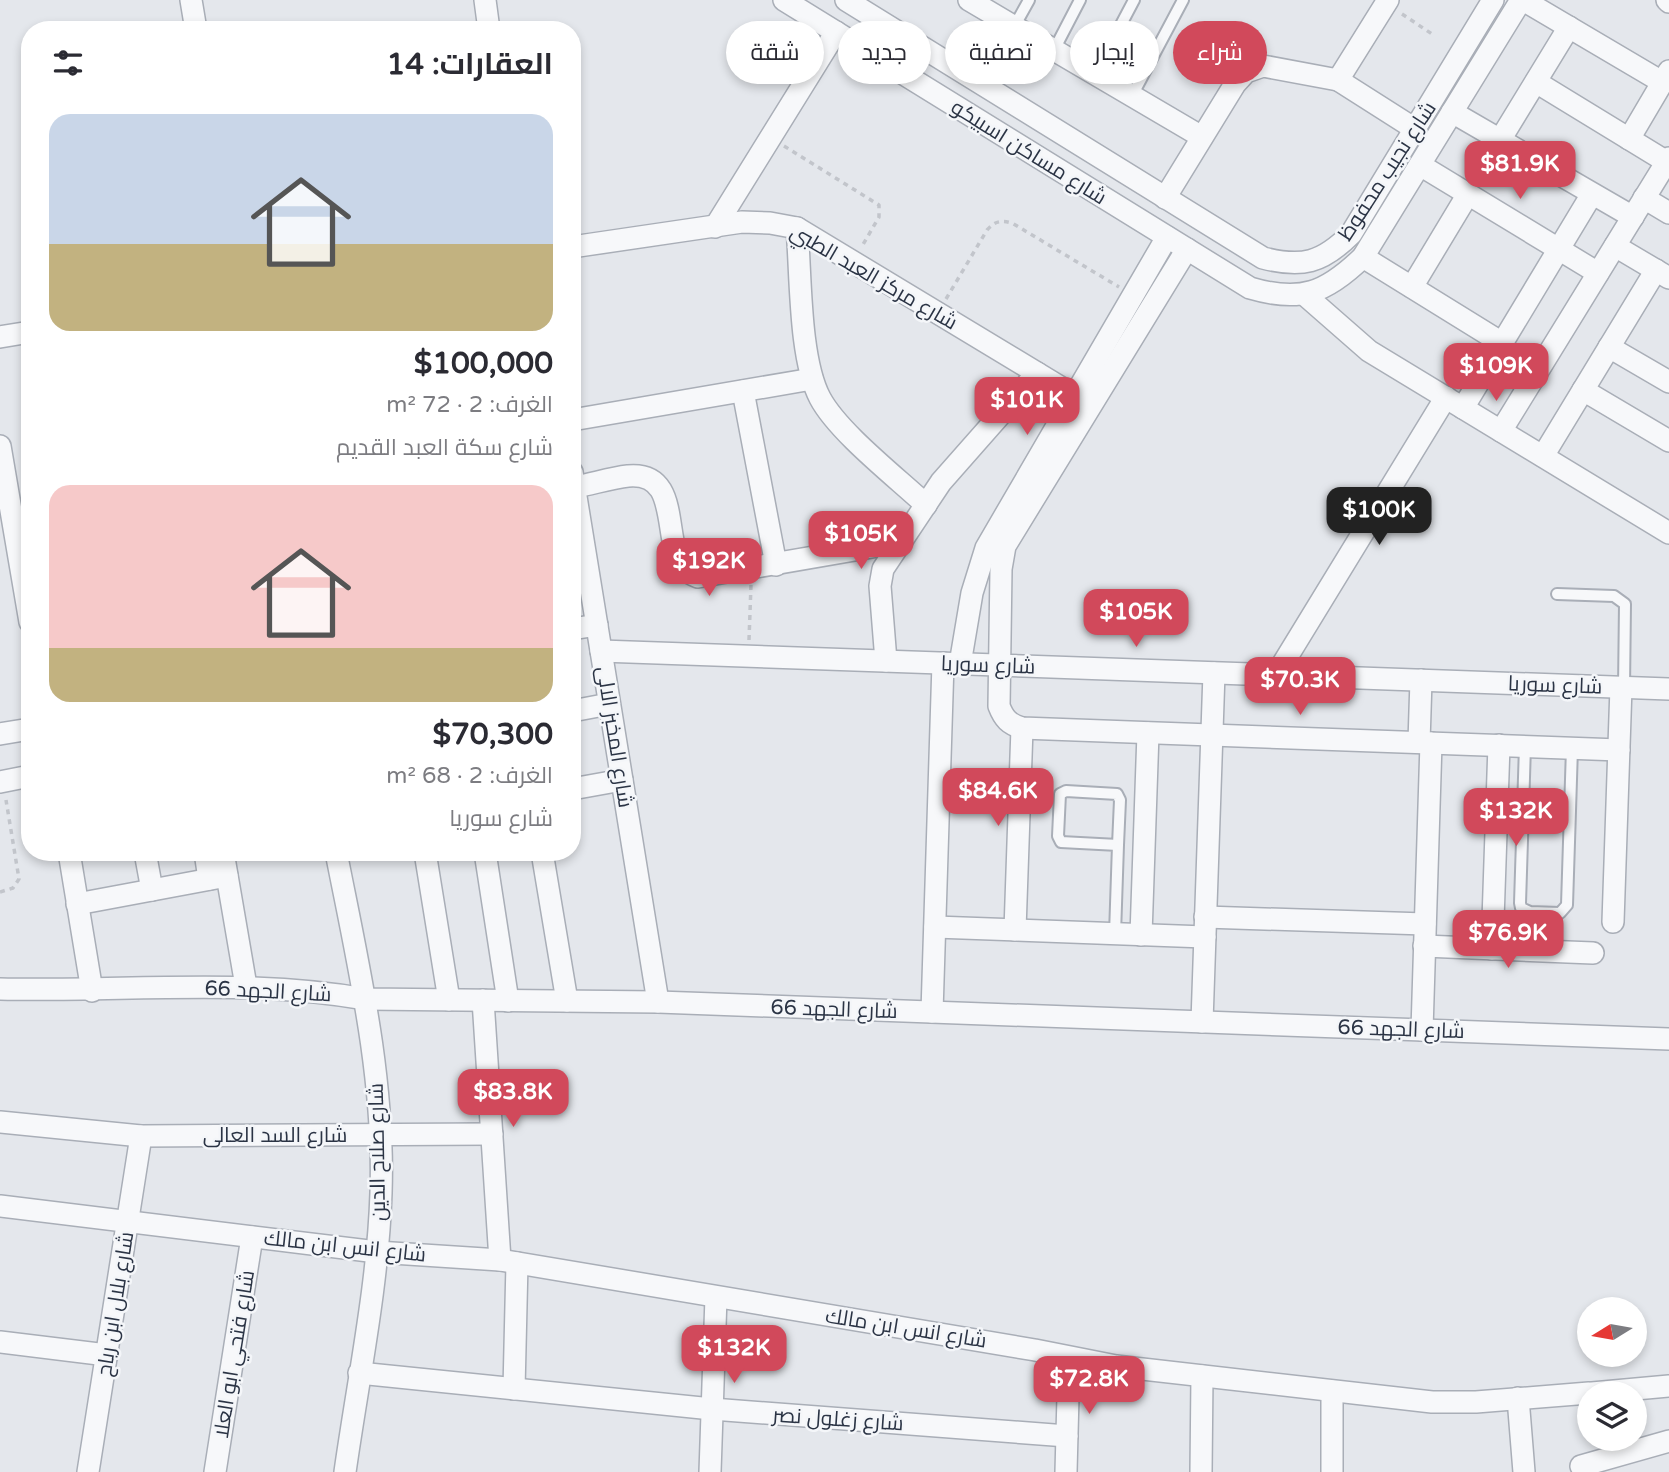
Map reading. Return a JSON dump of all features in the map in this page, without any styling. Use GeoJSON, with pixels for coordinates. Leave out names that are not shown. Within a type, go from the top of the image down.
{"type":"FeatureCollection","features":[{"type":"Feature","properties":{"kind":"street"},"geometry":{"type":"LineString","coordinates":[[191,0],[194,21]]}},
{"type":"Feature","properties":{"kind":"street"},"geometry":{"type":"LineString","coordinates":[[485,0],[488,21]]}},
{"type":"Feature","properties":{"kind":"street","name":"شارع مساكن اسبيكو"},"geometry":{"type":"LineString","coordinates":[[784,0],[1167,237]]}},
{"type":"Feature","properties":{"kind":"street","name":"شارع مساكن اسبيكو"},"geometry":{"type":"LineString","coordinates":[[846,0],[1165,198]]}},
{"type":"Feature","properties":{"kind":"street","name":"شارع نجيب محفوظ"},"geometry":{"type":"LineString","coordinates":[[1165,198],[1263,258],[1287,264],[1311,262],[1334,251],[1351,234],[1493,0]]}},
{"type":"Feature","properties":{"kind":"street"},"geometry":{"type":"LineString","coordinates":[[1522,0],[1666,77],[1629,139]]}},
{"type":"Feature","properties":{"kind":"street","name":"شارع نجيب محفوظ"},"geometry":{"type":"LineString","coordinates":[[1167,237],[1250,288],[1277,296],[1305,295],[1338,282],[1363,257],[1522,0]]}},
{"type":"Feature","properties":{"kind":"street"},"geometry":{"type":"LineString","coordinates":[[973,1],[1005,21]]}},
{"type":"Feature","properties":{"kind":"street"},"geometry":{"type":"LineString","coordinates":[[1338,80],[1387,2]]}},
{"type":"Feature","properties":{"kind":"street"},"geometry":{"type":"LineString","coordinates":[[1500,140],[1569,27]]}},
{"type":"Feature","properties":{"kind":"street"},"geometry":{"type":"LineString","coordinates":[[715,227],[836,32]]}},
{"type":"Feature","properties":{"kind":"street"},"geometry":{"type":"LineString","coordinates":[[1165,198],[1235,84],[1247,72],[1263,66],[1338,80],[1415,129]]}},
{"type":"Feature","properties":{"kind":"street"},"geometry":{"type":"LineString","coordinates":[[1502,431],[1668,160],[1535,82]]}},
{"type":"Feature","properties":{"kind":"street"},"geometry":{"type":"LineString","coordinates":[[1111,84],[1202,137]]}},
{"type":"Feature","properties":{"kind":"street"},"geometry":{"type":"LineString","coordinates":[[1452,112],[1633,218]]}},
{"type":"Feature","properties":{"kind":"street"},"geometry":{"type":"LineString","coordinates":[[1420,164],[1598,274]]}},
{"type":"Feature","properties":{"kind":"street"},"geometry":{"type":"LineString","coordinates":[[1412,287],[1468,194]]}},
{"type":"Feature","properties":{"kind":"street"},"geometry":{"type":"LineString","coordinates":[[1276,675],[1455,403],[1503,343],[1592,194]]}},
{"type":"Feature","properties":{"kind":"street"},"geometry":{"type":"LineString","coordinates":[[1644,198],[1669,213]]}},
{"type":"Feature","properties":{"kind":"street","name":"شارع مركز العبد الطبي"},"geometry":{"type":"LineString","coordinates":[[581,246],[756,222],[797,228],[1075,396]]}},
{"type":"Feature","properties":{"kind":"street"},"geometry":{"type":"LineString","coordinates":[[797,228],[812,380],[833,418],[926,505]]}},
{"type":"Feature","properties":{"kind":"street"},"geometry":{"type":"LineString","coordinates":[[932,1012],[951,663],[975,582],[986,548],[1167,237]]}},
{"type":"Feature","properties":{"kind":"street"},"geometry":{"type":"LineString","coordinates":[[1543,456],[1609,347],[1662,274],[1615,246]]}},
{"type":"Feature","properties":{"kind":"street"},"geometry":{"type":"LineString","coordinates":[[1187,249],[1005,546],[1001,569],[999,706],[1003,717],[1011,725],[1022,728],[1619,750]]}},
{"type":"Feature","properties":{"kind":"street"},"geometry":{"type":"LineString","coordinates":[[1363,257],[1503,343]]}},
{"type":"Feature","properties":{"kind":"street"},"geometry":{"type":"LineString","coordinates":[[1305,295],[1369,351],[1669,533]]}},
{"type":"Feature","properties":{"kind":"street"},"geometry":{"type":"LineString","coordinates":[[0,337],[21,334]]}},
{"type":"Feature","properties":{"kind":"street"},"geometry":{"type":"LineString","coordinates":[[1609,347],[1669,382]]}},
{"type":"Feature","properties":{"kind":"street"},"geometry":{"type":"LineString","coordinates":[[886,661],[881,578],[901,542],[942,482],[1037,373]]}},
{"type":"Feature","properties":{"kind":"street"},"geometry":{"type":"LineString","coordinates":[[581,418],[812,380]]}},
{"type":"Feature","properties":{"kind":"street"},"geometry":{"type":"LineString","coordinates":[[1583,390],[1669,441]]}},
{"type":"Feature","properties":{"kind":"street"},"geometry":{"type":"LineString","coordinates":[[743,391],[776,565]]}},
{"type":"Feature","properties":{"kind":"street"},"geometry":{"type":"LineString","coordinates":[[0,446],[4,498],[21,574]]}},
{"type":"Feature","properties":{"kind":"street"},"geometry":{"type":"LineString","coordinates":[[581,479],[646,477],[659,486],[667,501],[677,556],[684,570],[698,577],[752,570],[901,542]]}},
{"type":"Feature","properties":{"kind":"street","name":"شارع المخبز الالى"},"geometry":{"type":"LineString","coordinates":[[581,544],[597,625],[658,1002]]}},
{"type":"Feature","properties":{"kind":"street"},"geometry":{"type":"LineString","coordinates":[[581,628],[597,625]]}},
{"type":"Feature","properties":{"kind":"street","name":"شارع سوريا"},"geometry":{"type":"LineString","coordinates":[[601,651],[1669,689]]}},
{"type":"Feature","properties":{"kind":"street"},"geometry":{"type":"LineString","coordinates":[[1202,1022],[1214,673]]}},
{"type":"Feature","properties":{"kind":"street"},"geometry":{"type":"LineString","coordinates":[[1421,680],[1425,743],[1422,1030]]}},
{"type":"Feature","properties":{"kind":"street"},"geometry":{"type":"LineString","coordinates":[[1613,922],[1622,687]]}},
{"type":"Feature","properties":{"kind":"street"},"geometry":{"type":"LineString","coordinates":[[581,709],[609,704]]}},
{"type":"Feature","properties":{"kind":"street"},"geometry":{"type":"LineString","coordinates":[[1015,930],[1022,728]]}},
{"type":"Feature","properties":{"kind":"street"},"geometry":{"type":"LineString","coordinates":[[0,734],[21,730]]}},
{"type":"Feature","properties":{"kind":"street"},"geometry":{"type":"LineString","coordinates":[[1142,935],[1148,733]]}},
{"type":"Feature","properties":{"kind":"street"},"geometry":{"type":"LineString","coordinates":[[1492,949],[1499,745]]}},
{"type":"Feature","properties":{"kind":"street"},"geometry":{"type":"LineString","coordinates":[[1,781],[21,778]]}},
{"type":"Feature","properties":{"kind":"street"},"geometry":{"type":"LineString","coordinates":[[581,787],[622,780]]}},
{"type":"Feature","properties":{"kind":"street"},"geometry":{"type":"LineString","coordinates":[[70,861],[92,991]]}},
{"type":"Feature","properties":{"kind":"street"},"geometry":{"type":"LineString","coordinates":[[147,861],[152,890]]}},
{"type":"Feature","properties":{"kind":"street"},"geometry":{"type":"LineString","coordinates":[[210,861],[218,877],[246,986]]}},
{"type":"Feature","properties":{"kind":"street"},"geometry":{"type":"LineString","coordinates":[[218,877],[221,861]]}},
{"type":"Feature","properties":{"kind":"street","name":"شارع صلاح الدين"},"geometry":{"type":"LineString","coordinates":[[338,861],[365,999],[381,1134],[377,1252],[345,1472]]}},
{"type":"Feature","properties":{"kind":"street"},"geometry":{"type":"LineString","coordinates":[[426,861],[449,1000]]}},
{"type":"Feature","properties":{"kind":"street"},"geometry":{"type":"LineString","coordinates":[[486,861],[509,1000]]}},
{"type":"Feature","properties":{"kind":"street"},"geometry":{"type":"LineString","coordinates":[[544,861],[567,1001]]}},
{"type":"Feature","properties":{"kind":"street"},"geometry":{"type":"LineString","coordinates":[[77,904],[218,877]]}},
{"type":"Feature","properties":{"kind":"street"},"geometry":{"type":"LineString","coordinates":[[935,927],[1142,935],[1205,927],[1425,925]]}},
{"type":"Feature","properties":{"kind":"street"},"geometry":{"type":"LineString","coordinates":[[1424,946],[1593,953]]}},
{"type":"Feature","properties":{"kind":"street","name":"شارع الجهد 66"},"geometry":{"type":"LineString","coordinates":[[0,989],[92,991],[246,986],[320,991],[365,999],[658,1002],[1669,1039]]}},
{"type":"Feature","properties":{"kind":"street"},"geometry":{"type":"LineString","coordinates":[[483,1000],[492,1134],[508,1262],[514,1389]]}},
{"type":"Feature","properties":{"kind":"street","name":"شارع السد العالى"},"geometry":{"type":"LineString","coordinates":[[0,1122],[141,1136],[492,1134]]}},
{"type":"Feature","properties":{"kind":"street","name":"شارع بلال ابن رباح"},"geometry":{"type":"LineString","coordinates":[[88,1472],[141,1136]]}},
{"type":"Feature","properties":{"kind":"street","name":"شارع انس ابن مالك"},"geometry":{"type":"LineString","coordinates":[[0,1206],[377,1252],[508,1262],[1035,1350],[1069,1359],[1202,1376],[1432,1402],[1577,1394]]}},
{"type":"Feature","properties":{"kind":"street","name":"شارع فتحي ابو العلا"},"geometry":{"type":"LineString","coordinates":[[215,1472],[252,1237]]}},
{"type":"Feature","properties":{"kind":"street"},"geometry":{"type":"LineString","coordinates":[[710,1472],[716,1297]]}},
{"type":"Feature","properties":{"kind":"street"},"geometry":{"type":"LineString","coordinates":[[0,1342],[107,1355]]}},
{"type":"Feature","properties":{"kind":"street"},"geometry":{"type":"LineString","coordinates":[[1066,1472],[1069,1359]]}},
{"type":"Feature","properties":{"kind":"street","name":"شارع زغلول نصر"},"geometry":{"type":"LineString","coordinates":[[359,1373],[712,1409],[1067,1436]]}},
{"type":"Feature","properties":{"kind":"street"},"geometry":{"type":"LineString","coordinates":[[1201,1472],[1202,1376]]}},
{"type":"Feature","properties":{"kind":"street","name":"شارع انس ابن مالك"},"geometry":{"type":"LineString","coordinates":[[1647,1389],[1669,1387]]}},
{"type":"Feature","properties":{"kind":"street"},"geometry":{"type":"LineString","coordinates":[[1332,1391],[1332,1472]]}},
{"type":"Feature","properties":{"kind":"street"},"geometry":{"type":"LineString","coordinates":[[1518,1398],[1524,1472]]}},
{"type":"Feature","properties":{"kind":"street"},"geometry":{"type":"LineString","coordinates":[[1581,1466],[1669,1441]]}},
{"type":"Feature","properties":{"kind":"lane"},"geometry":{"type":"LineString","coordinates":[[1017,21],[1029,0]]}},
{"type":"Feature","properties":{"kind":"lane"},"geometry":{"type":"LineString","coordinates":[[1056,46],[1080,0]]}},
{"type":"Feature","properties":{"kind":"lane"},"geometry":{"type":"LineString","coordinates":[[1123,21],[1134,0]]}},
{"type":"Feature","properties":{"kind":"lane"},"geometry":{"type":"LineString","coordinates":[[1132,96],[1183,0]]}},
{"type":"Feature","properties":{"kind":"lane"},"geometry":{"type":"LineString","coordinates":[[1557,594],[1614,597],[1625,604],[1622,687]]}},
{"type":"Feature","properties":{"kind":"lane"},"geometry":{"type":"LineString","coordinates":[[1525,746],[1520,903],[1521,908],[1530,912],[1560,913],[1567,905],[1572,748]]}},
{"type":"Feature","properties":{"kind":"lane"},"geometry":{"type":"LineString","coordinates":[[1115,934],[1120,800],[1117,794],[1066,791],[1060,794],[1058,836],[1061,842],[1118,845]]}},
{"type":"Feature","properties":{"kind":"path"},"geometry":{"type":"LineString","coordinates":[[1387,2],[1435,36]]}},
{"type":"Feature","properties":{"kind":"path"},"geometry":{"type":"LineString","coordinates":[[770,138],[879,205],[879,217],[853,262]]}},
{"type":"Feature","properties":{"kind":"path"},"geometry":{"type":"LineString","coordinates":[[938,313],[988,230],[994,223],[1003,220],[1133,295]]}},
{"type":"Feature","properties":{"kind":"path"},"geometry":{"type":"LineString","coordinates":[[748,656],[752,570]]}},
{"type":"Feature","properties":{"kind":"path"},"geometry":{"type":"LineString","coordinates":[[0,892],[13,888],[19,879],[1,781]]}}]}
